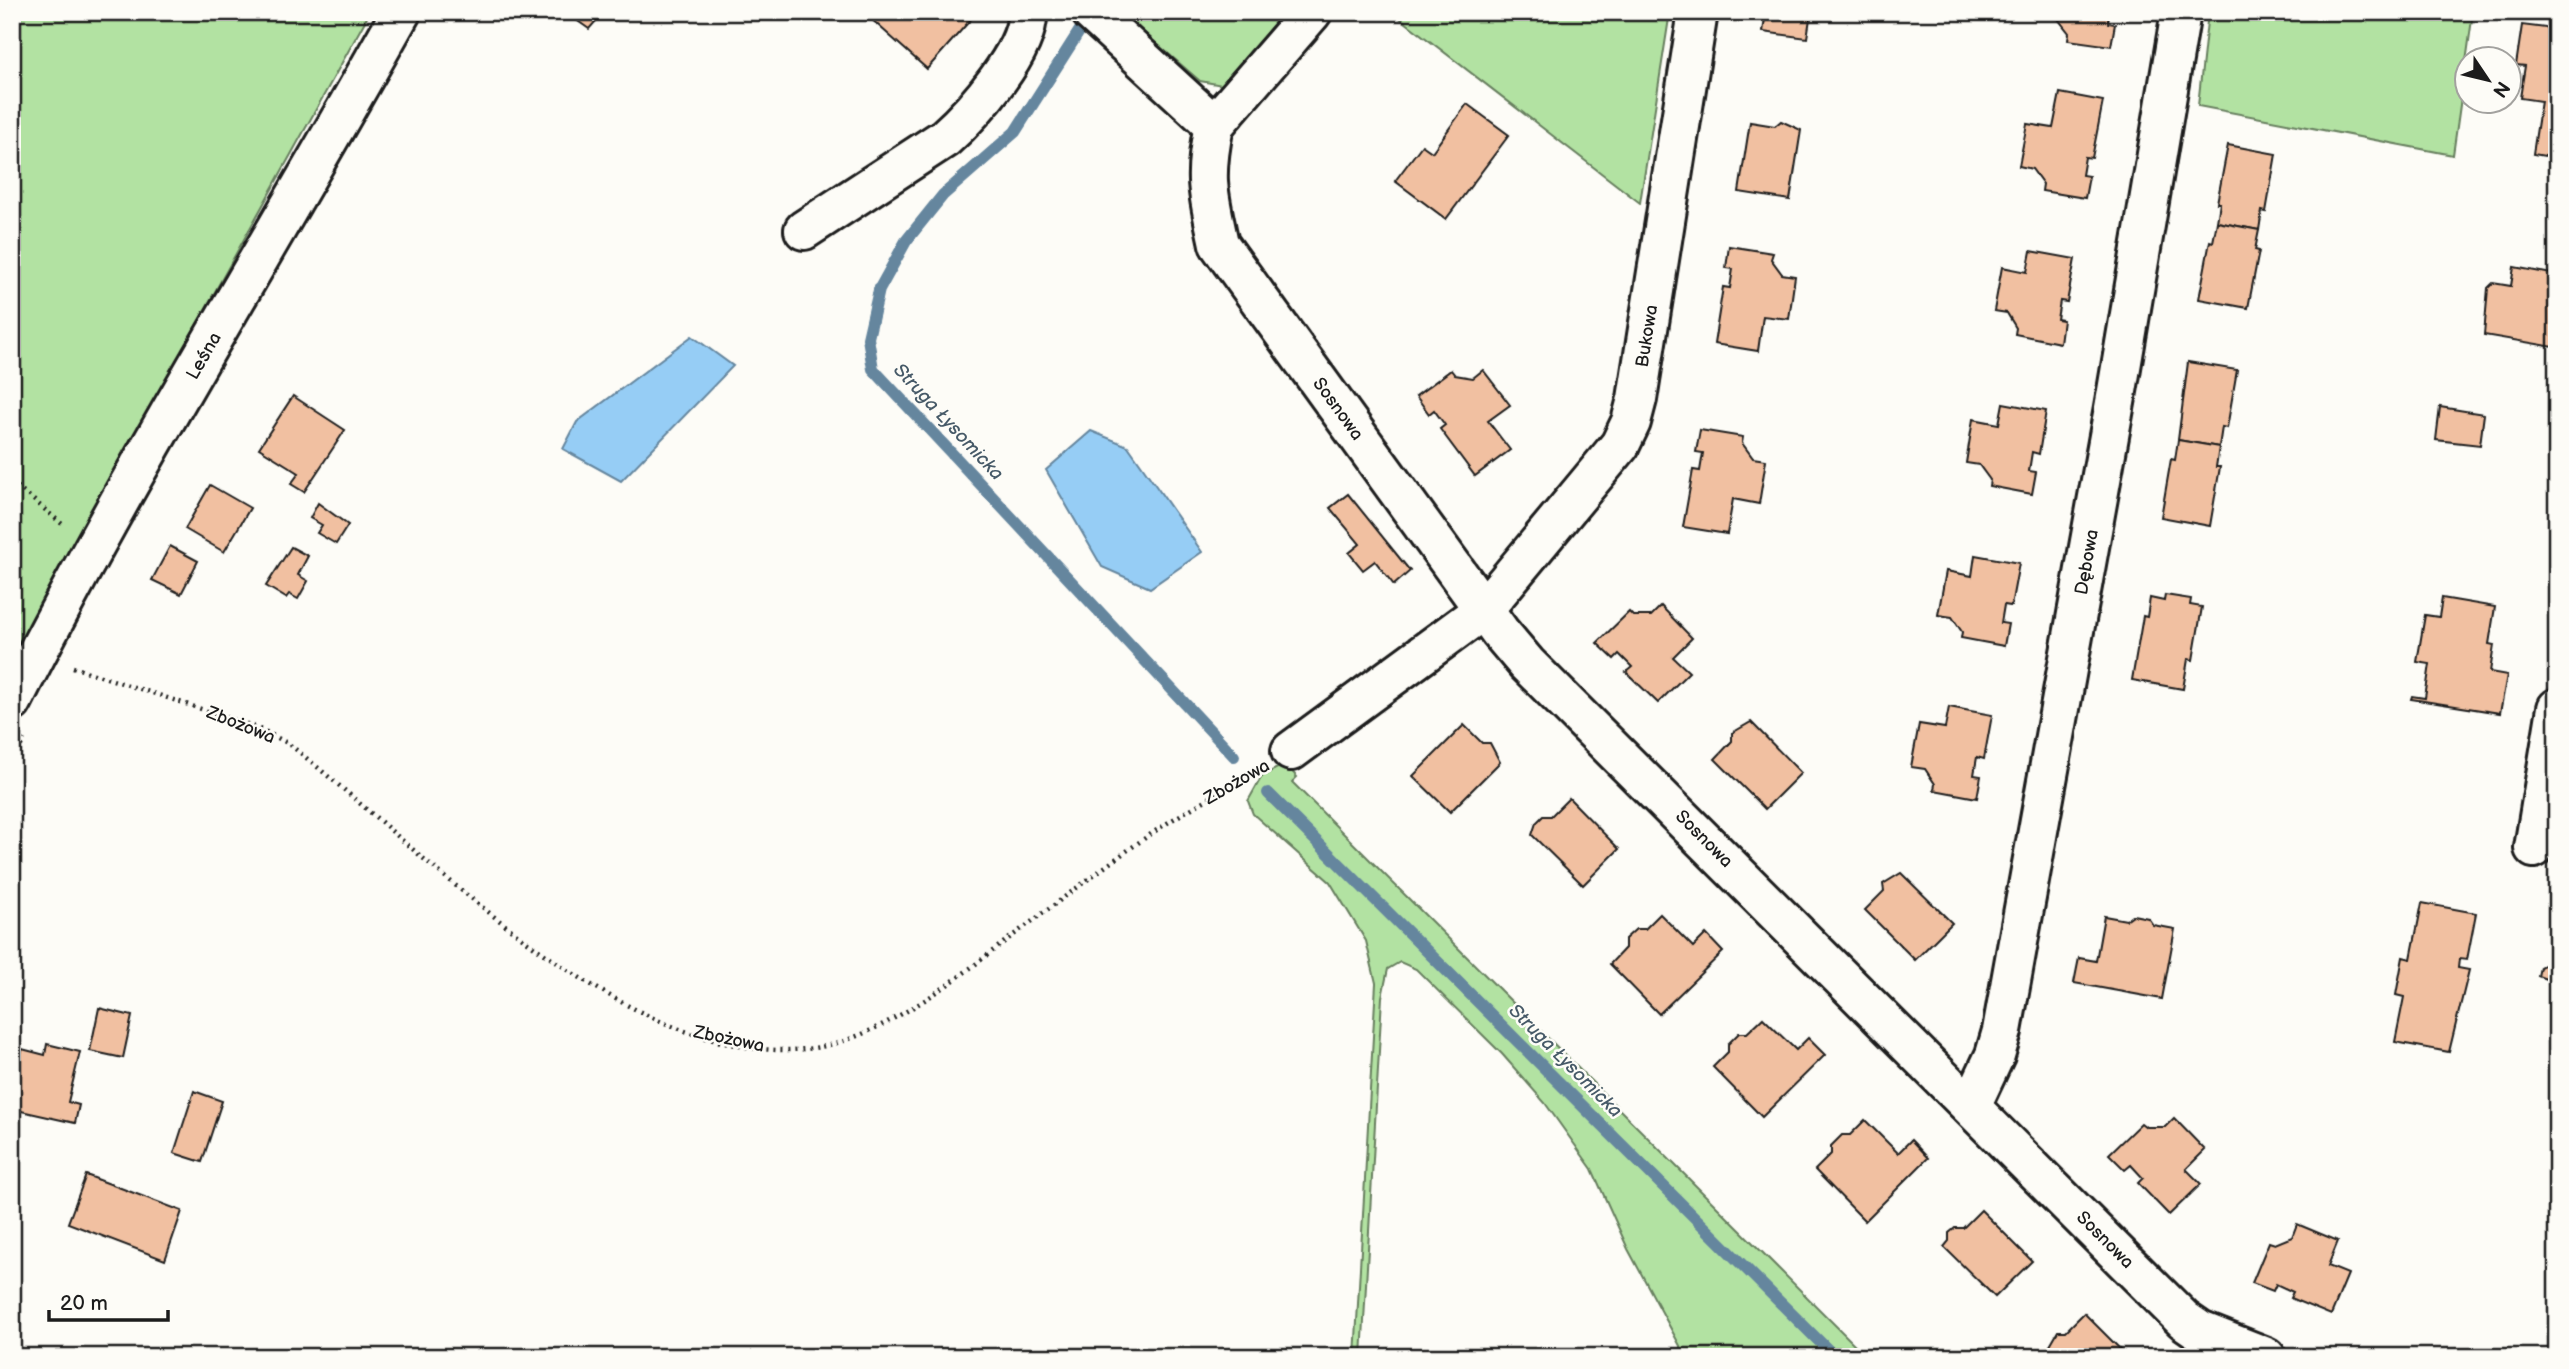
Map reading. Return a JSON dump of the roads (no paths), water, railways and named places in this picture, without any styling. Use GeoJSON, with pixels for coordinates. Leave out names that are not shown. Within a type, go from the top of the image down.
{"type":"FeatureCollection","features":[{"type":"Feature","properties":{"kind":"street","name":"Leśna"},"geometry":{"type":"LineString","coordinates":[[12,702],[91,549],[298,196],[401,12]]}},
{"type":"Feature","properties":{"kind":"street"},"geometry":{"type":"LineString","coordinates":[[804,230],[945,138],[962,123],[1017,48],[1026,31],[1027,12]]}},
{"type":"Feature","properties":{"kind":"street"},"geometry":{"type":"LineString","coordinates":[[1101,22],[1214,125],[1312,12]]}},
{"type":"Feature","properties":{"kind":"street","name":"Bukowa"},"geometry":{"type":"LineString","coordinates":[[1483,610],[1602,468],[1620,445],[1631,422],[1698,12]]}},
{"type":"Feature","properties":{"kind":"street","name":"Dębowa"},"geometry":{"type":"LineString","coordinates":[[1971,1106],[1995,1055],[2002,1031],[2116,397],[2181,12]]}},
{"type":"Feature","properties":{"kind":"street","name":"Sosnowa"},"geometry":{"type":"LineString","coordinates":[[1214,125],[1205,164],[1206,184],[1219,244],[1483,610],[1527,664],[2184,1320],[2200,1331],[2266,1357]]}},
{"type":"Feature","properties":{"kind":"street"},"geometry":{"type":"LineString","coordinates":[[1291,751],[1483,610]]}},
{"type":"Feature","properties":{"kind":"street"},"geometry":{"type":"LineString","coordinates":[[2534,848],[2557,708]]}},
{"type":"Feature","properties":{"kind":"water"},"geometry":{"type":"Polygon","coordinates":[[[692,336],[733,366],[621,481],[563,449],[577,422],[692,336]]]}},
{"type":"Feature","properties":{"kind":"water"},"geometry":{"type":"Polygon","coordinates":[[[1091,431],[1128,446],[1202,552],[1150,588],[1102,567],[1046,470],[1091,431]]]}},
{"type":"Feature","properties":{"kind":"waterway","name":"Struga Łysomicka"},"geometry":{"type":"LineString","coordinates":[[1089,16],[1015,132],[943,195],[906,241],[879,290],[868,338],[873,369],[1234,756]]}},
{"type":"Feature","properties":{"kind":"waterway","name":"Struga Łysomicka"},"geometry":{"type":"LineString","coordinates":[[1268,793],[1835,1357]]}}]}
